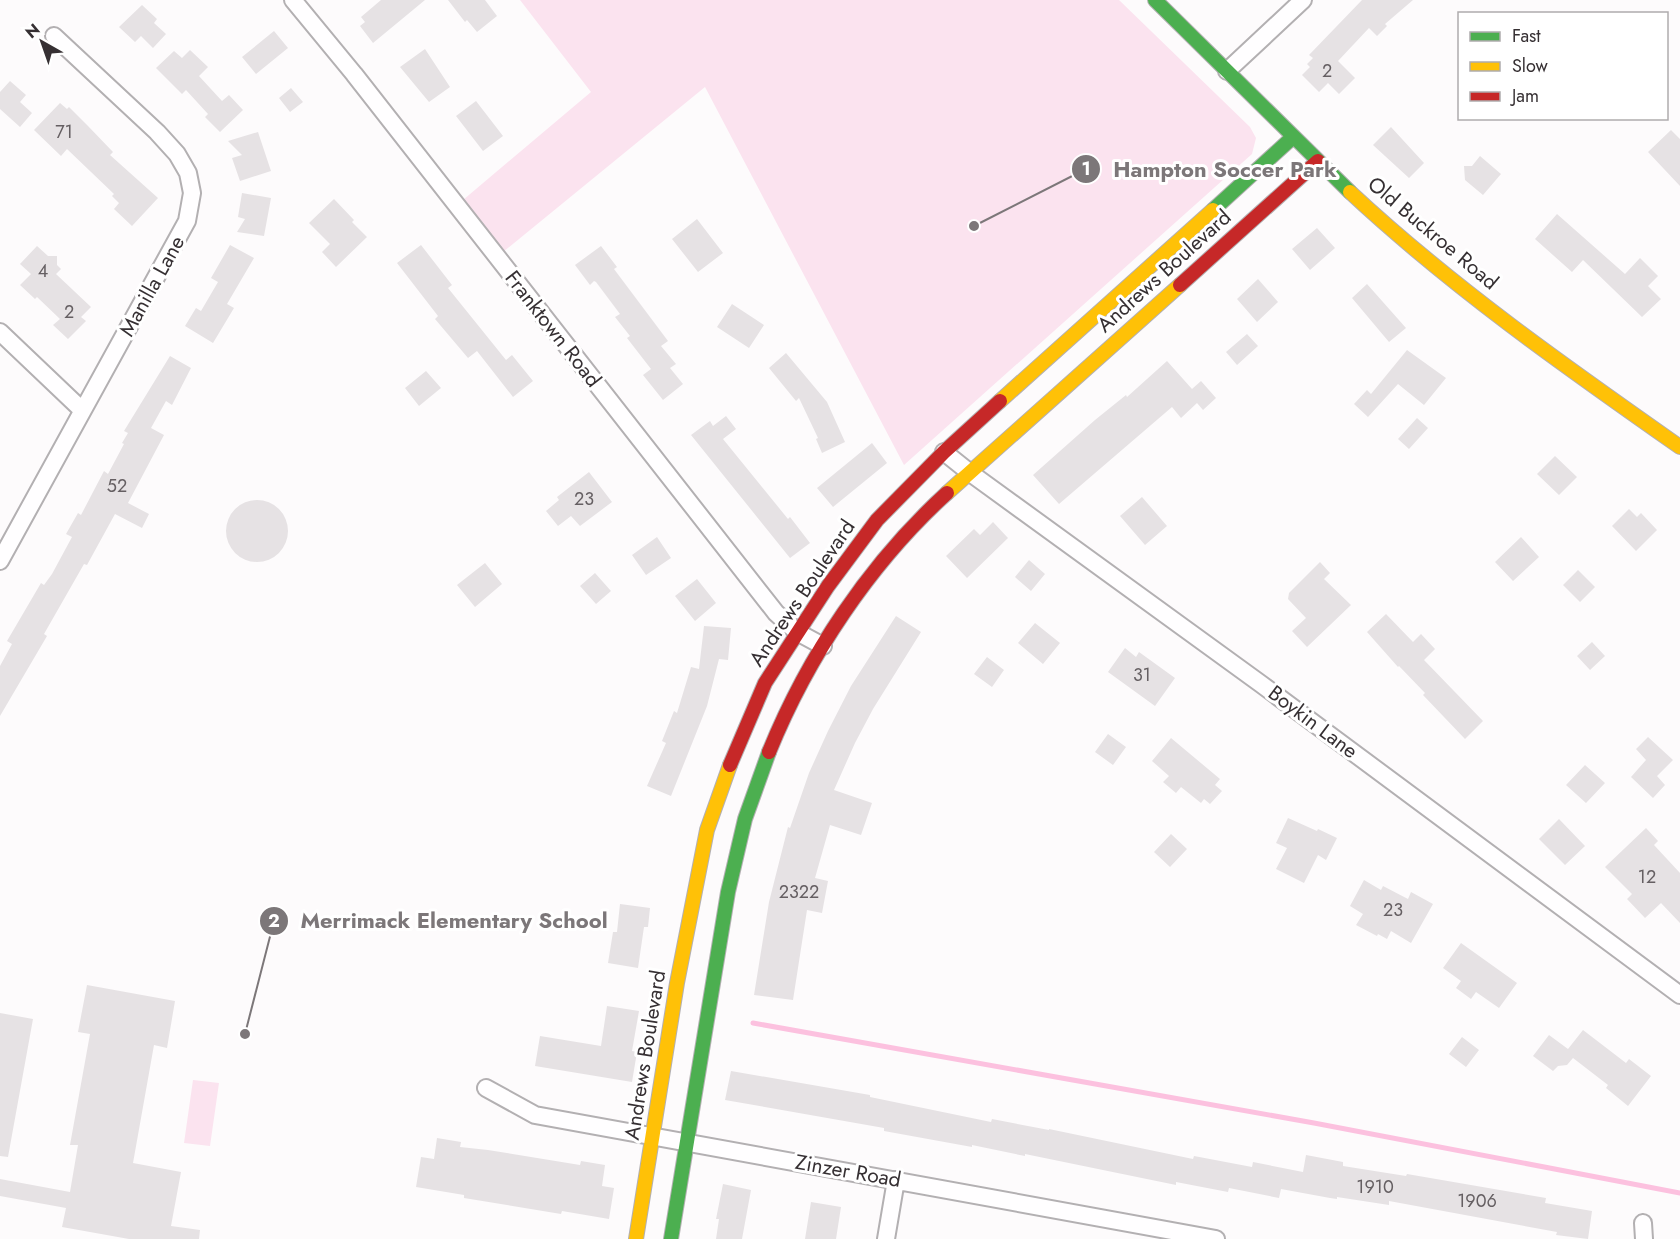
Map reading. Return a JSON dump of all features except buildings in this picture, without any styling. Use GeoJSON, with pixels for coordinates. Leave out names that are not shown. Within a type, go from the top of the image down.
{"type":"FeatureCollection","features":[{"type":"Feature","properties":{"kind":"street","name":"Franktown Road"},"geometry":{"type":"LineString","coordinates":[[293,0],[354,74],[769,604],[797,632],[823,646]]}},
{"type":"Feature","properties":{"kind":"street","name":"Old Buckroe Road"},"geometry":{"type":"LineString","coordinates":[[1155,0],[1293,137],[1389,228],[1463,290],[1680,447]]}},
{"type":"Feature","properties":{"kind":"street"},"geometry":{"type":"LineString","coordinates":[[1227,71],[1303,0]]}},
{"type":"Feature","properties":{"kind":"street","name":"Manilla Lane"},"geometry":{"type":"LineString","coordinates":[[0,561],[187,221],[192,193],[188,173],[177,154],[157,132],[54,36]]}},
{"type":"Feature","properties":{"kind":"street","name":"Andrews Boulevard"},"geometry":{"type":"LineString","coordinates":[[636,1239],[677,983],[707,830],[735,750],[765,683],[828,586],[877,520],[944,452],[1293,137]]}},
{"type":"Feature","properties":{"kind":"street","name":"Andrews Boulevard"},"geometry":{"type":"LineString","coordinates":[[671,1239],[726,901],[745,820],[772,743],[797,690],[823,646],[837,623],[906,534],[969,472],[1318,161]]}},
{"type":"Feature","properties":{"kind":"street"},"geometry":{"type":"LineString","coordinates":[[0,332],[82,410]]}},
{"type":"Feature","properties":{"kind":"street","name":"Boykin Lane"},"geometry":{"type":"LineString","coordinates":[[944,452],[1299,711],[1680,995]]}},
{"type":"Feature","properties":{"kind":"street","name":"Zinzer Road"},"geometry":{"type":"LineString","coordinates":[[486,1088],[535,1115],[1216,1239]]}},
{"type":"Feature","properties":{"kind":"street"},"geometry":{"type":"LineString","coordinates":[[886,1239],[896,1180]]}},
{"type":"Feature","properties":{"kind":"shaded area"},"geometry":{"type":"Polygon","coordinates":[[[520,0],[1119,0],[1250,127],[1256,138],[1252,154],[904,465],[705,87],[503,252],[463,200],[591,92],[520,0]]]}},
{"type":"Feature","properties":{"kind":"shaded area"},"geometry":{"type":"Polygon","coordinates":[[[193,1080],[219,1083],[210,1146],[184,1143],[193,1080]]]}},
{"type":"Feature","properties":{"kind":"waterway"},"geometry":{"type":"LineString","coordinates":[[753,1023],[1314,1123],[1680,1193]]}},
{"type":"Feature","properties":{"kind":"traffic: fast"},"geometry":{"type":"LineString","coordinates":[[1155,0],[1350,192]]}},
{"type":"Feature","properties":{"kind":"traffic: fast"},"geometry":{"type":"LineString","coordinates":[[1213,210],[1293,137]]}},
{"type":"Feature","properties":{"kind":"traffic: fast"},"geometry":{"type":"LineString","coordinates":[[671,1239],[728,892],[745,819],[769,752]]}},
{"type":"Feature","properties":{"kind":"traffic: slow"},"geometry":{"type":"LineString","coordinates":[[1350,192],[1429,261],[1510,325],[1680,447]]}},
{"type":"Feature","properties":{"kind":"traffic: slow"},"geometry":{"type":"LineString","coordinates":[[1000,401],[1213,210]]}},
{"type":"Feature","properties":{"kind":"traffic: slow"},"geometry":{"type":"LineString","coordinates":[[947,493],[1180,285]]}},
{"type":"Feature","properties":{"kind":"traffic: slow"},"geometry":{"type":"LineString","coordinates":[[636,1239],[677,983],[707,830],[730,765]]}},
{"type":"Feature","properties":{"kind":"traffic: jam"},"geometry":{"type":"LineString","coordinates":[[1180,285],[1318,161]]}},
{"type":"Feature","properties":{"kind":"traffic: jam"},"geometry":{"type":"LineString","coordinates":[[730,765],[765,683],[828,586],[877,520],[944,452],[1000,401]]}},
{"type":"Feature","properties":{"kind":"traffic: jam"},"geometry":{"type":"LineString","coordinates":[[769,752],[802,681],[844,613],[892,550],[947,493]]}},
{"type":"Feature","properties":{"kind":"place","name":"Hampton Soccer Park"},"geometry":{"type":"Point","coordinates":[974,226]}},
{"type":"Feature","properties":{"kind":"place","name":"Merrimack Elementary School"},"geometry":{"type":"Point","coordinates":[245,1034]}}]}
